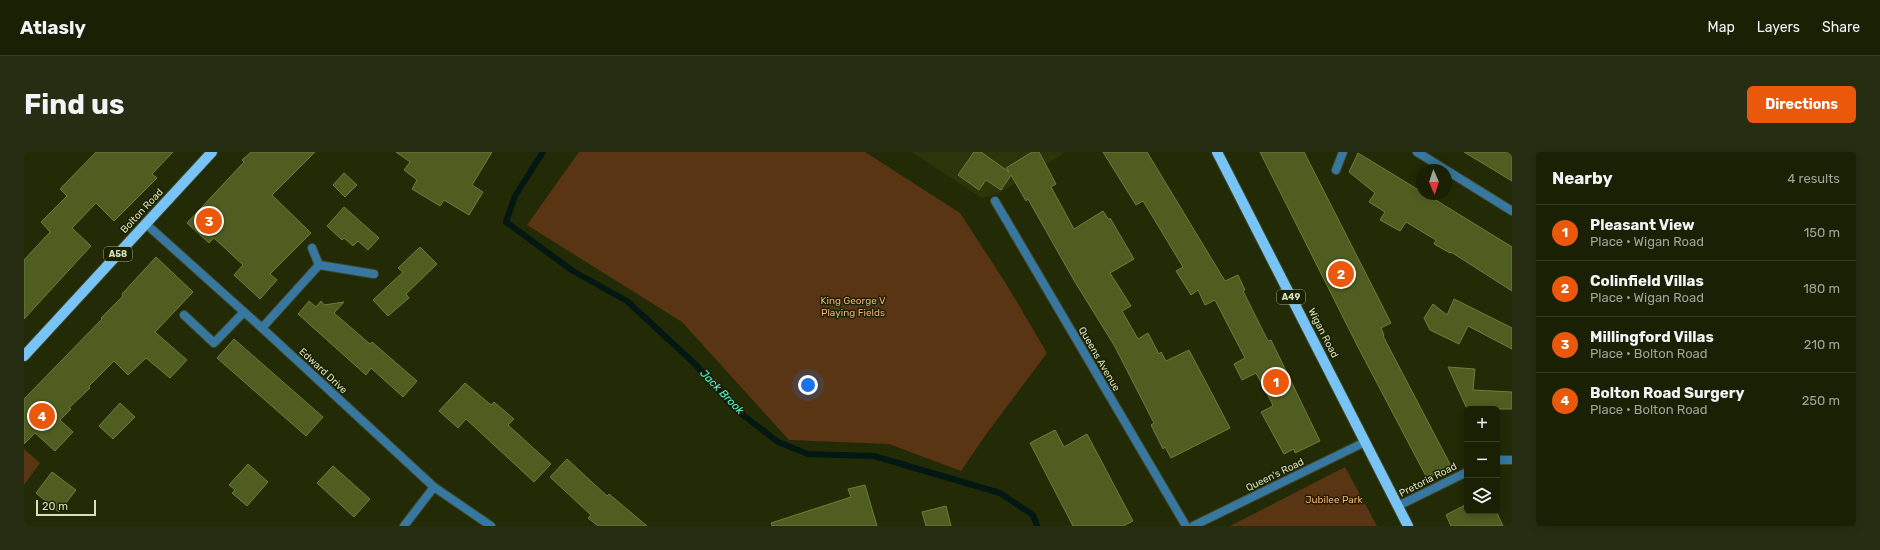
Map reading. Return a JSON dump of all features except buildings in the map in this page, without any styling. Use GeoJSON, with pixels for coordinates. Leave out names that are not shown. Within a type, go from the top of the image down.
{"type":"FeatureCollection","features":[{"type":"Feature","properties":{"kind":"main road","name":"Bolton Road"},"geometry":{"type":"LineString","coordinates":[[24,356],[212,152]]}},
{"type":"Feature","properties":{"kind":"main road","name":"Wigan Road"},"geometry":{"type":"LineString","coordinates":[[1217,152],[1408,526]]}},
{"type":"Feature","properties":{"kind":"street"},"geometry":{"type":"LineString","coordinates":[[1336,170],[1343,152]]}},
{"type":"Feature","properties":{"kind":"street"},"geometry":{"type":"LineString","coordinates":[[1417,152],[1512,210]]}},
{"type":"Feature","properties":{"kind":"street","name":"Queens Avenue"},"geometry":{"type":"LineString","coordinates":[[995,201],[1186,526]]}},
{"type":"Feature","properties":{"kind":"street","name":"Edward Drive"},"geometry":{"type":"LineString","coordinates":[[146,224],[262,328],[434,487],[490,526]]}},
{"type":"Feature","properties":{"kind":"street"},"geometry":{"type":"LineString","coordinates":[[312,248],[319,265]]}},
{"type":"Feature","properties":{"kind":"street"},"geometry":{"type":"LineString","coordinates":[[319,265],[374,274]]}},
{"type":"Feature","properties":{"kind":"street"},"geometry":{"type":"LineString","coordinates":[[262,328],[319,265]]}},
{"type":"Feature","properties":{"kind":"street"},"geometry":{"type":"LineString","coordinates":[[184,315],[214,343],[244,312]]}},
{"type":"Feature","properties":{"kind":"street","name":"Queen's Road"},"geometry":{"type":"LineString","coordinates":[[1193,526],[1366,442]]}},
{"type":"Feature","properties":{"kind":"street"},"geometry":{"type":"LineString","coordinates":[[1500,460],[1512,460]]}},
{"type":"Feature","properties":{"kind":"street","name":"Pretoria Road"},"geometry":{"type":"LineString","coordinates":[[1398,506],[1464,473]]}},
{"type":"Feature","properties":{"kind":"street"},"geometry":{"type":"LineString","coordinates":[[404,526],[434,487]]}},
{"type":"Feature","properties":{"kind":"shaded area"},"geometry":{"type":"Polygon","coordinates":[[[911,152],[1066,152],[1000,193],[982,198],[911,152]]]}},
{"type":"Feature","properties":{"kind":"green space","name":"King George V Playing Fields"},"geometry":{"type":"Polygon","coordinates":[[[579,152],[865,152],[960,213],[1005,282],[1047,353],[987,433],[961,471],[889,444],[789,440],[682,322],[527,225],[579,152]]]}},
{"type":"Feature","properties":{"kind":"green space"},"geometry":{"type":"Polygon","coordinates":[[[24,449],[40,463],[24,485],[24,449]]]}},
{"type":"Feature","properties":{"kind":"green space","name":"Jubilee Park"},"geometry":{"type":"Polygon","coordinates":[[[1345,467],[1377,526],[1230,526],[1345,467]]]}},
{"type":"Feature","properties":{"kind":"waterway","name":"Jack Brook"},"geometry":{"type":"LineString","coordinates":[[543,152],[515,196],[506,222],[573,271],[627,301],[696,365],[734,408],[778,442],[808,454],[874,456],[1000,493],[1033,515],[1037,526]]}},
{"type":"Feature","properties":{"kind":"place","name":"Millingford Villas"},"geometry":{"type":"Point","coordinates":[209,221]}},
{"type":"Feature","properties":{"kind":"place","name":"Colinfield Villas"},"geometry":{"type":"Point","coordinates":[1341,274]}},
{"type":"Feature","properties":{"kind":"place","name":"Pleasant View"},"geometry":{"type":"Point","coordinates":[1276,382]}},
{"type":"Feature","properties":{"kind":"place","name":"Bolton Road Surgery"},"geometry":{"type":"Point","coordinates":[42,416]}}]}
